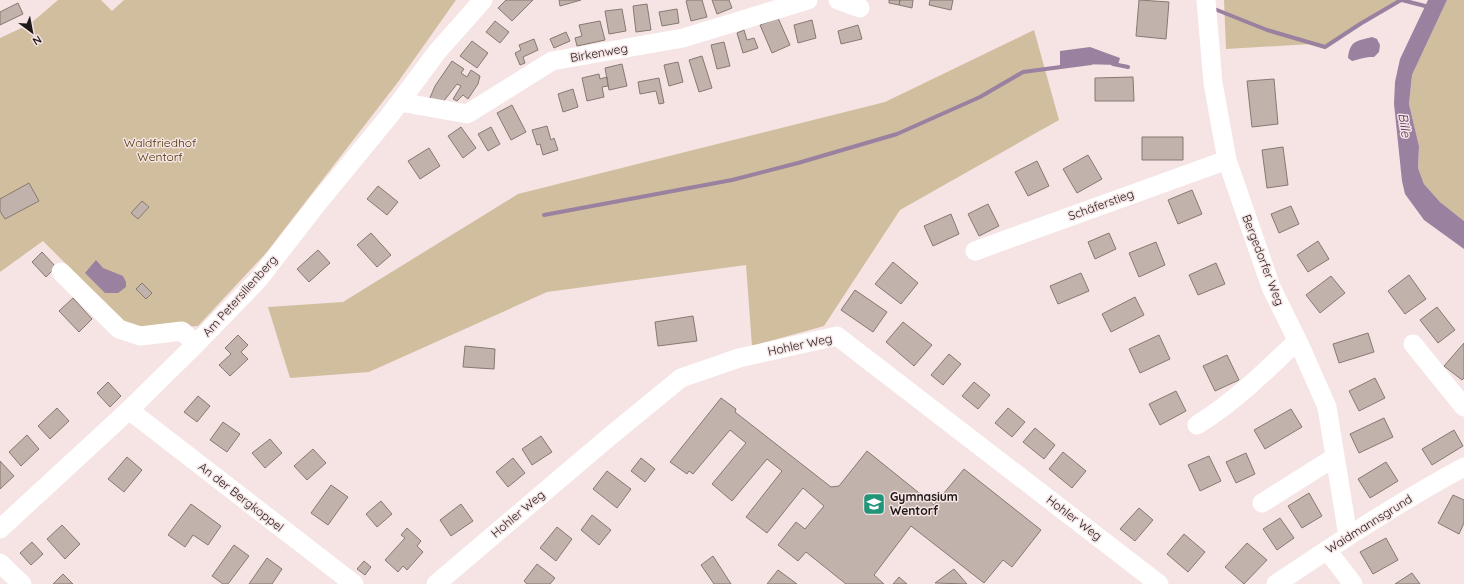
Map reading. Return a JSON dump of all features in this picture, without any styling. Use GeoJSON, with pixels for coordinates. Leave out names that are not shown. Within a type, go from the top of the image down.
{"type":"FeatureCollection","features":[{"type":"Feature","properties":{"kind":"street","name":"Am Petersilienberg"},"geometry":{"type":"LineString","coordinates":[[1,526],[129,410],[258,280],[317,204],[400,102],[437,52],[483,0]]}},
{"type":"Feature","properties":{"kind":"street","name":"Birkenweg"},"geometry":{"type":"LineString","coordinates":[[400,102],[467,114],[552,61],[683,38],[808,0]]}},
{"type":"Feature","properties":{"kind":"street"},"geometry":{"type":"LineString","coordinates":[[838,0],[860,8]]}},
{"type":"Feature","properties":{"kind":"street","name":"Bergedorfer Weg"},"geometry":{"type":"LineString","coordinates":[[1207,8],[1214,83],[1227,160],[1271,287],[1327,407],[1348,536]]}},
{"type":"Feature","properties":{"kind":"street","name":"Schäferstieg"},"geometry":{"type":"LineString","coordinates":[[975,251],[1227,160]]}},
{"type":"Feature","properties":{"kind":"street"},"geometry":{"type":"LineString","coordinates":[[61,272],[119,329],[140,336],[182,331],[196,344]]}},
{"type":"Feature","properties":{"kind":"street","name":"Hohler Weg"},"geometry":{"type":"LineString","coordinates":[[436,584],[603,442],[681,378],[739,358],[837,336],[1159,584]]}},
{"type":"Feature","properties":{"kind":"street"},"geometry":{"type":"LineString","coordinates":[[1197,425],[1220,411],[1297,341]]}},
{"type":"Feature","properties":{"kind":"street"},"geometry":{"type":"LineString","coordinates":[[1413,344],[1464,408]]}},
{"type":"Feature","properties":{"kind":"street","name":"An der Bergkoppel"},"geometry":{"type":"LineString","coordinates":[[129,410],[354,584]]}},
{"type":"Feature","properties":{"kind":"street"},"geometry":{"type":"LineString","coordinates":[[1262,502],[1335,457]]}},
{"type":"Feature","properties":{"kind":"street","name":"Waidmannsgrund"},"geometry":{"type":"LineString","coordinates":[[1276,584],[1348,536],[1434,483],[1464,467]]}},
{"type":"Feature","properties":{"kind":"street"},"geometry":{"type":"LineString","coordinates":[[1327,550],[1353,584]]}},
{"type":"Feature","properties":{"kind":"street"},"geometry":{"type":"LineString","coordinates":[[0,563],[22,584]]}},
{"type":"Feature","properties":{"kind":"green space","name":"Waldfriedhof Wentorf"},"geometry":{"type":"Polygon","coordinates":[[[58,0],[101,0],[112,11],[124,0],[456,0],[398,82],[266,253],[198,326],[143,330],[127,325],[43,241],[0,272],[0,38],[30,24],[58,0]]]}},
{"type":"Feature","properties":{"kind":"green space"},"geometry":{"type":"Polygon","coordinates":[[[1224,0],[1401,0],[1325,47],[1311,44],[1226,49],[1224,0]]]}},
{"type":"Feature","properties":{"kind":"green space"},"geometry":{"type":"Polygon","coordinates":[[[1447,0],[1464,0],[1464,221],[1440,202],[1424,184],[1418,168],[1419,146],[1409,104],[1412,75],[1447,0]]]}},
{"type":"Feature","properties":{"kind":"green space"},"geometry":{"type":"Polygon","coordinates":[[[1034,30],[1059,120],[900,210],[824,326],[752,346],[746,265],[547,292],[369,372],[290,378],[268,307],[343,302],[518,194],[885,102],[1034,30]]]}},
{"type":"Feature","properties":{"kind":"water","name":"Bille"},"geometry":{"type":"Polygon","coordinates":[[[1428,0],[1447,0],[1412,75],[1409,104],[1419,146],[1418,168],[1424,184],[1440,202],[1464,221],[1464,249],[1424,220],[1405,194],[1402,181],[1394,104],[1395,82],[1400,59],[1428,0]]]}},
{"type":"Feature","properties":{"kind":"water"},"geometry":{"type":"Polygon","coordinates":[[[1372,37],[1377,39],[1380,45],[1379,52],[1374,57],[1352,61],[1348,58],[1350,48],[1355,42],[1372,37]]]}},
{"type":"Feature","properties":{"kind":"water"},"geometry":{"type":"Polygon","coordinates":[[[1090,47],[1120,58],[1118,65],[1080,64],[1060,66],[1060,51],[1090,47]]]}},
{"type":"Feature","properties":{"kind":"water"},"geometry":{"type":"Polygon","coordinates":[[[96,260],[103,268],[123,276],[126,282],[126,287],[118,293],[105,293],[85,273],[96,260]]]}},
{"type":"Feature","properties":{"kind":"building"},"geometry":{"type":"Polygon","coordinates":[[[506,0],[533,0],[512,21],[498,8],[506,0]]]}},
{"type":"Feature","properties":{"kind":"building"},"geometry":{"type":"Polygon","coordinates":[[[559,0],[581,0],[560,6],[559,0]]]}},
{"type":"Feature","properties":{"kind":"building"},"geometry":{"type":"Polygon","coordinates":[[[702,0],[707,17],[691,21],[686,1],[702,0]]]}},
{"type":"Feature","properties":{"kind":"building"},"geometry":{"type":"Polygon","coordinates":[[[712,0],[729,0],[732,8],[717,14],[712,0]]]}},
{"type":"Feature","properties":{"kind":"building"},"geometry":{"type":"Polygon","coordinates":[[[889,0],[900,0],[899,5],[889,3],[889,0]]]}},
{"type":"Feature","properties":{"kind":"building"},"geometry":{"type":"Polygon","coordinates":[[[900,0],[913,0],[912,8],[899,5],[900,0]]]}},
{"type":"Feature","properties":{"kind":"building"},"geometry":{"type":"Polygon","coordinates":[[[930,0],[953,0],[951,10],[929,5],[930,0]]]}},
{"type":"Feature","properties":{"kind":"building"},"geometry":{"type":"Polygon","coordinates":[[[1139,0],[1169,2],[1166,39],[1136,36],[1139,0]]]}},
{"type":"Feature","properties":{"kind":"building"},"geometry":{"type":"Polygon","coordinates":[[[18,3],[23,14],[0,25],[0,12],[18,3]]]}},
{"type":"Feature","properties":{"kind":"building"},"geometry":{"type":"Polygon","coordinates":[[[647,4],[651,30],[636,32],[633,6],[647,4]]]}},
{"type":"Feature","properties":{"kind":"building"},"geometry":{"type":"Polygon","coordinates":[[[622,9],[626,31],[609,34],[605,11],[622,9]]]}},
{"type":"Feature","properties":{"kind":"building"},"geometry":{"type":"Polygon","coordinates":[[[677,9],[679,23],[662,26],[659,12],[677,9]]]}},
{"type":"Feature","properties":{"kind":"building"},"geometry":{"type":"Polygon","coordinates":[[[778,18],[790,45],[772,53],[760,25],[778,18]]]}},
{"type":"Feature","properties":{"kind":"building"},"geometry":{"type":"Polygon","coordinates":[[[812,20],[816,38],[798,43],[794,25],[812,20]]]}},
{"type":"Feature","properties":{"kind":"building"},"geometry":{"type":"Polygon","coordinates":[[[495,21],[509,32],[500,43],[486,32],[495,21]]]}},
{"type":"Feature","properties":{"kind":"building"},"geometry":{"type":"Polygon","coordinates":[[[600,21],[605,40],[577,46],[575,38],[582,36],[579,25],[600,21]]]}},
{"type":"Feature","properties":{"kind":"building"},"geometry":{"type":"Polygon","coordinates":[[[858,25],[862,39],[841,44],[838,31],[858,25]]]}},
{"type":"Feature","properties":{"kind":"building"},"geometry":{"type":"Polygon","coordinates":[[[744,30],[747,40],[754,38],[758,48],[743,53],[737,33],[744,30]]]}},
{"type":"Feature","properties":{"kind":"building"},"geometry":{"type":"Polygon","coordinates":[[[566,32],[570,41],[554,48],[550,39],[566,32]]]}},
{"type":"Feature","properties":{"kind":"building"},"geometry":{"type":"Polygon","coordinates":[[[534,39],[538,50],[523,57],[525,63],[520,65],[515,53],[521,50],[519,45],[534,39]]]}},
{"type":"Feature","properties":{"kind":"building"},"geometry":{"type":"Polygon","coordinates":[[[472,41],[488,53],[477,68],[460,56],[472,41]]]}},
{"type":"Feature","properties":{"kind":"building"},"geometry":{"type":"Polygon","coordinates":[[[724,42],[730,66],[717,69],[711,45],[724,42]]]}},
{"type":"Feature","properties":{"kind":"building"},"geometry":{"type":"Polygon","coordinates":[[[702,56],[712,88],[699,92],[689,60],[702,56]]]}},
{"type":"Feature","properties":{"kind":"building"},"geometry":{"type":"Polygon","coordinates":[[[452,61],[464,69],[461,73],[467,77],[471,70],[480,76],[478,84],[468,99],[463,95],[457,101],[453,99],[461,86],[457,84],[443,102],[429,100],[435,86],[452,61]]]}},
{"type":"Feature","properties":{"kind":"building"},"geometry":{"type":"Polygon","coordinates":[[[678,62],[683,82],[669,86],[664,65],[678,62]]]}},
{"type":"Feature","properties":{"kind":"building"},"geometry":{"type":"Polygon","coordinates":[[[622,64],[627,86],[609,90],[605,68],[622,64]]]}},
{"type":"Feature","properties":{"kind":"building"},"geometry":{"type":"Polygon","coordinates":[[[599,74],[600,79],[607,77],[608,86],[602,87],[604,97],[587,101],[582,78],[599,74]]]}},
{"type":"Feature","properties":{"kind":"building"},"geometry":{"type":"Polygon","coordinates":[[[1133,77],[1134,101],[1095,101],[1095,78],[1133,77]]]}},
{"type":"Feature","properties":{"kind":"building"},"geometry":{"type":"Polygon","coordinates":[[[659,78],[664,103],[659,104],[656,91],[640,94],[638,82],[659,78]]]}},
{"type":"Feature","properties":{"kind":"building"},"geometry":{"type":"Polygon","coordinates":[[[1274,79],[1278,124],[1252,127],[1247,81],[1274,79]]]}},
{"type":"Feature","properties":{"kind":"building"},"geometry":{"type":"Polygon","coordinates":[[[573,89],[578,107],[563,112],[558,94],[573,89]]]}},
{"type":"Feature","properties":{"kind":"building"},"geometry":{"type":"Polygon","coordinates":[[[512,105],[526,132],[511,140],[497,113],[512,105]]]}},
{"type":"Feature","properties":{"kind":"building"},"geometry":{"type":"Polygon","coordinates":[[[547,126],[551,140],[554,138],[558,150],[543,155],[540,144],[537,145],[532,130],[547,126]]]}},
{"type":"Feature","properties":{"kind":"building"},"geometry":{"type":"Polygon","coordinates":[[[461,127],[476,148],[463,158],[448,136],[461,127]]]}},
{"type":"Feature","properties":{"kind":"building"},"geometry":{"type":"Polygon","coordinates":[[[491,127],[500,144],[488,151],[478,134],[491,127]]]}},
{"type":"Feature","properties":{"kind":"building"},"geometry":{"type":"Polygon","coordinates":[[[1142,137],[1183,137],[1183,160],[1142,160],[1142,137]]]}},
{"type":"Feature","properties":{"kind":"building"},"geometry":{"type":"Polygon","coordinates":[[[1283,147],[1288,185],[1267,188],[1262,150],[1283,147]]]}},
{"type":"Feature","properties":{"kind":"building"},"geometry":{"type":"Polygon","coordinates":[[[429,148],[440,166],[420,179],[408,161],[429,148]]]}},
{"type":"Feature","properties":{"kind":"building"},"geometry":{"type":"Polygon","coordinates":[[[1088,155],[1102,179],[1077,193],[1063,169],[1088,155]]]}},
{"type":"Feature","properties":{"kind":"building"},"geometry":{"type":"Polygon","coordinates":[[[1037,161],[1049,186],[1028,196],[1015,172],[1037,161]]]}},
{"type":"Feature","properties":{"kind":"building"},"geometry":{"type":"Polygon","coordinates":[[[29,183],[39,201],[5,219],[0,211],[0,199],[29,183]]]}},
{"type":"Feature","properties":{"kind":"building"},"geometry":{"type":"Polygon","coordinates":[[[378,186],[398,202],[387,215],[367,199],[378,186]]]}},
{"type":"Feature","properties":{"kind":"building"},"geometry":{"type":"Polygon","coordinates":[[[1192,190],[1202,214],[1178,224],[1168,200],[1192,190]]]}},
{"type":"Feature","properties":{"kind":"building"},"geometry":{"type":"Polygon","coordinates":[[[142,201],[149,207],[138,219],[131,213],[142,201]]]}},
{"type":"Feature","properties":{"kind":"building"},"geometry":{"type":"Polygon","coordinates":[[[988,204],[999,226],[979,236],[968,214],[988,204]]]}},
{"type":"Feature","properties":{"kind":"building"},"geometry":{"type":"Polygon","coordinates":[[[1291,206],[1299,224],[1279,233],[1271,214],[1291,206]]]}},
{"type":"Feature","properties":{"kind":"building"},"geometry":{"type":"Polygon","coordinates":[[[951,214],[959,234],[933,246],[924,226],[951,214]]]}},
{"type":"Feature","properties":{"kind":"building"},"geometry":{"type":"Polygon","coordinates":[[[371,233],[391,255],[377,267],[357,245],[371,233]]]}},
{"type":"Feature","properties":{"kind":"building"},"geometry":{"type":"Polygon","coordinates":[[[1109,233],[1116,249],[1095,259],[1088,242],[1109,233]]]}},
{"type":"Feature","properties":{"kind":"building"},"geometry":{"type":"Polygon","coordinates":[[[1318,241],[1329,259],[1308,272],[1297,255],[1318,241]]]}},
{"type":"Feature","properties":{"kind":"building"},"geometry":{"type":"Polygon","coordinates":[[[1156,242],[1165,265],[1139,277],[1129,253],[1156,242]]]}},
{"type":"Feature","properties":{"kind":"building"},"geometry":{"type":"Polygon","coordinates":[[[318,250],[330,263],[309,282],[297,269],[318,250]]]}},
{"type":"Feature","properties":{"kind":"building"},"geometry":{"type":"Polygon","coordinates":[[[42,252],[56,267],[46,277],[32,262],[42,252]]]}},
{"type":"Feature","properties":{"kind":"building"},"geometry":{"type":"Polygon","coordinates":[[[893,262],[918,283],[901,304],[875,284],[893,262]]]}},
{"type":"Feature","properties":{"kind":"building"},"geometry":{"type":"Polygon","coordinates":[[[1216,263],[1225,284],[1198,295],[1189,275],[1216,263]]]}},
{"type":"Feature","properties":{"kind":"building"},"geometry":{"type":"Polygon","coordinates":[[[1081,273],[1089,291],[1058,304],[1050,286],[1081,273]]]}},
{"type":"Feature","properties":{"kind":"building"},"geometry":{"type":"Polygon","coordinates":[[[1409,275],[1426,299],[1405,314],[1388,291],[1409,275]]]}},
{"type":"Feature","properties":{"kind":"building"},"geometry":{"type":"Polygon","coordinates":[[[1331,276],[1345,293],[1320,313],[1306,295],[1331,276]]]}},
{"type":"Feature","properties":{"kind":"building"},"geometry":{"type":"Polygon","coordinates":[[[142,283],[152,293],[146,299],[136,289],[142,283]]]}},
{"type":"Feature","properties":{"kind":"building"},"geometry":{"type":"Polygon","coordinates":[[[855,290],[887,312],[873,332],[841,310],[855,290]]]}},
{"type":"Feature","properties":{"kind":"building"},"geometry":{"type":"Polygon","coordinates":[[[1135,297],[1144,315],[1111,332],[1102,314],[1135,297]]]}},
{"type":"Feature","properties":{"kind":"building"},"geometry":{"type":"Polygon","coordinates":[[[73,298],[92,319],[79,332],[59,311],[73,298]]]}},
{"type":"Feature","properties":{"kind":"building"},"geometry":{"type":"Polygon","coordinates":[[[1437,307],[1455,330],[1438,343],[1420,320],[1437,307]]]}},
{"type":"Feature","properties":{"kind":"building"},"geometry":{"type":"Polygon","coordinates":[[[693,316],[697,341],[658,346],[655,322],[693,316]]]}},
{"type":"Feature","properties":{"kind":"building"},"geometry":{"type":"Polygon","coordinates":[[[903,322],[932,345],[914,366],[886,342],[903,322]]]}},
{"type":"Feature","properties":{"kind":"building"},"geometry":{"type":"Polygon","coordinates":[[[1368,333],[1374,352],[1339,363],[1333,344],[1368,333]]]}},
{"type":"Feature","properties":{"kind":"building"},"geometry":{"type":"Polygon","coordinates":[[[238,335],[248,345],[241,352],[248,359],[230,376],[219,365],[231,354],[225,348],[238,335]]]}},
{"type":"Feature","properties":{"kind":"building"},"geometry":{"type":"Polygon","coordinates":[[[1159,335],[1170,359],[1140,373],[1129,349],[1159,335]]]}},
{"type":"Feature","properties":{"kind":"building"},"geometry":{"type":"Polygon","coordinates":[[[1464,343],[1464,378],[1462,380],[1444,366],[1464,343]]]}},
{"type":"Feature","properties":{"kind":"building"},"geometry":{"type":"Polygon","coordinates":[[[465,346],[495,349],[494,369],[463,367],[465,346]]]}},
{"type":"Feature","properties":{"kind":"building"},"geometry":{"type":"Polygon","coordinates":[[[949,354],[961,364],[943,385],[931,375],[949,354]]]}},
{"type":"Feature","properties":{"kind":"building"},"geometry":{"type":"Polygon","coordinates":[[[1227,355],[1239,380],[1215,391],[1203,366],[1227,355]]]}},
{"type":"Feature","properties":{"kind":"building"},"geometry":{"type":"Polygon","coordinates":[[[1375,378],[1385,398],[1359,411],[1349,391],[1375,378]]]}},
{"type":"Feature","properties":{"kind":"building"},"geometry":{"type":"Polygon","coordinates":[[[108,382],[121,396],[110,407],[97,393],[108,382]]]}},
{"type":"Feature","properties":{"kind":"building"},"geometry":{"type":"Polygon","coordinates":[[[974,382],[990,395],[978,409],[962,396],[974,382]]]}},
{"type":"Feature","properties":{"kind":"building"},"geometry":{"type":"Polygon","coordinates":[[[1176,391],[1186,411],[1160,425],[1149,404],[1176,391]]]}},
{"type":"Feature","properties":{"kind":"building"},"geometry":{"type":"Polygon","coordinates":[[[198,396],[210,406],[197,422],[184,412],[198,396]]]}},
{"type":"Feature","properties":{"kind":"building","name":"Gymnasium Wentorf"},"geometry":{"type":"Polygon","coordinates":[[[721,398],[736,409],[735,412],[831,487],[839,486],[867,451],[934,505],[964,469],[1041,530],[1012,567],[1003,560],[984,583],[911,526],[874,575],[884,584],[846,584],[806,552],[798,561],[778,545],[796,522],[805,529],[824,506],[803,488],[767,533],[746,517],[782,471],[767,459],[732,501],[712,484],[746,443],[730,430],[693,474],[689,471],[687,474],[670,462],[721,398]]]}},
{"type":"Feature","properties":{"kind":"building"},"geometry":{"type":"Polygon","coordinates":[[[57,408],[69,421],[50,439],[38,426],[57,408]]]}},
{"type":"Feature","properties":{"kind":"building"},"geometry":{"type":"Polygon","coordinates":[[[1008,408],[1025,422],[1012,437],[995,423],[1008,408]]]}},
{"type":"Feature","properties":{"kind":"building"},"geometry":{"type":"Polygon","coordinates":[[[1291,409],[1302,427],[1265,449],[1254,430],[1291,409]]]}},
{"type":"Feature","properties":{"kind":"building"},"geometry":{"type":"Polygon","coordinates":[[[1384,418],[1393,437],[1359,453],[1350,434],[1384,418]]]}},
{"type":"Feature","properties":{"kind":"building"},"geometry":{"type":"Polygon","coordinates":[[[223,422],[240,434],[227,452],[210,440],[223,422]]]}},
{"type":"Feature","properties":{"kind":"building"},"geometry":{"type":"Polygon","coordinates":[[[1035,428],[1055,445],[1044,459],[1023,442],[1035,428]]]}},
{"type":"Feature","properties":{"kind":"building"},"geometry":{"type":"Polygon","coordinates":[[[1454,430],[1463,446],[1432,465],[1422,449],[1454,430]]]}},
{"type":"Feature","properties":{"kind":"building"},"geometry":{"type":"Polygon","coordinates":[[[27,435],[39,449],[21,466],[9,452],[27,435]]]}},
{"type":"Feature","properties":{"kind":"building"},"geometry":{"type":"Polygon","coordinates":[[[541,436],[552,452],[532,465],[522,449],[541,436]]]}},
{"type":"Feature","properties":{"kind":"building"},"geometry":{"type":"Polygon","coordinates":[[[270,439],[282,453],[265,468],[252,453],[270,439]]]}},
{"type":"Feature","properties":{"kind":"building"},"geometry":{"type":"Polygon","coordinates":[[[313,449],[326,463],[307,480],[294,466],[313,449]]]}},
{"type":"Feature","properties":{"kind":"building"},"geometry":{"type":"Polygon","coordinates":[[[1063,452],[1086,471],[1072,488],[1049,469],[1063,452]]]}},
{"type":"Feature","properties":{"kind":"building"},"geometry":{"type":"Polygon","coordinates":[[[1246,453],[1255,474],[1236,483],[1226,462],[1246,453]]]}},
{"type":"Feature","properties":{"kind":"building"},"geometry":{"type":"Polygon","coordinates":[[[1209,456],[1221,481],[1200,491],[1188,465],[1209,456]]]}},
{"type":"Feature","properties":{"kind":"building"},"geometry":{"type":"Polygon","coordinates":[[[127,457],[142,470],[124,492],[108,479],[127,457]]]}},
{"type":"Feature","properties":{"kind":"building"},"geometry":{"type":"Polygon","coordinates":[[[513,458],[525,473],[508,487],[496,472],[513,458]]]}},
{"type":"Feature","properties":{"kind":"building"},"geometry":{"type":"Polygon","coordinates":[[[641,458],[655,469],[645,482],[631,471],[641,458]]]}},
{"type":"Feature","properties":{"kind":"building"},"geometry":{"type":"Polygon","coordinates":[[[0,461],[14,476],[0,489],[0,461]]]}},
{"type":"Feature","properties":{"kind":"building"},"geometry":{"type":"Polygon","coordinates":[[[1386,462],[1398,481],[1370,498],[1358,479],[1386,462]]]}},
{"type":"Feature","properties":{"kind":"building"},"geometry":{"type":"Polygon","coordinates":[[[607,471],[631,489],[617,508],[593,489],[607,471]]]}},
{"type":"Feature","properties":{"kind":"building"},"geometry":{"type":"Polygon","coordinates":[[[331,485],[348,497],[328,525],[311,513],[331,485]]]}},
{"type":"Feature","properties":{"kind":"building"},"geometry":{"type":"Polygon","coordinates":[[[1309,493],[1322,516],[1302,528],[1288,506],[1309,493]]]}},
{"type":"Feature","properties":{"kind":"building"},"geometry":{"type":"Polygon","coordinates":[[[1453,495],[1464,500],[1464,523],[1459,534],[1438,523],[1453,495]]]}},
{"type":"Feature","properties":{"kind":"building"},"geometry":{"type":"Polygon","coordinates":[[[381,501],[392,514],[377,527],[366,514],[381,501]]]}},
{"type":"Feature","properties":{"kind":"building"},"geometry":{"type":"Polygon","coordinates":[[[191,504],[221,526],[208,545],[193,535],[185,547],[168,535],[191,504]]]}},
{"type":"Feature","properties":{"kind":"building"},"geometry":{"type":"Polygon","coordinates":[[[461,504],[473,521],[451,536],[440,520],[461,504]]]}},
{"type":"Feature","properties":{"kind":"building"},"geometry":{"type":"Polygon","coordinates":[[[1139,508],[1153,520],[1135,541],[1120,529],[1139,508]]]}},
{"type":"Feature","properties":{"kind":"building"},"geometry":{"type":"Polygon","coordinates":[[[592,515],[611,530],[599,545],[581,530],[592,515]]]}},
{"type":"Feature","properties":{"kind":"building"},"geometry":{"type":"Polygon","coordinates":[[[1280,518],[1294,538],[1277,550],[1263,529],[1280,518]]]}},
{"type":"Feature","properties":{"kind":"building"},"geometry":{"type":"Polygon","coordinates":[[[62,525],[80,544],[65,559],[47,539],[62,525]]]}},
{"type":"Feature","properties":{"kind":"building"},"geometry":{"type":"Polygon","coordinates":[[[557,527],[572,539],[556,561],[540,548],[557,527]]]}},
{"type":"Feature","properties":{"kind":"building"},"geometry":{"type":"Polygon","coordinates":[[[407,528],[421,541],[417,546],[423,552],[407,570],[403,566],[398,572],[385,560],[405,538],[401,535],[407,528]]]}},
{"type":"Feature","properties":{"kind":"building"},"geometry":{"type":"Polygon","coordinates":[[[1184,534],[1205,552],[1188,572],[1167,554],[1184,534]]]}},
{"type":"Feature","properties":{"kind":"building"},"geometry":{"type":"Polygon","coordinates":[[[1386,538],[1398,560],[1373,574],[1360,552],[1386,538]]]}},
{"type":"Feature","properties":{"kind":"building"},"geometry":{"type":"Polygon","coordinates":[[[32,542],[43,554],[31,565],[20,553],[32,542]]]}},
{"type":"Feature","properties":{"kind":"building"},"geometry":{"type":"Polygon","coordinates":[[[1247,543],[1267,560],[1244,584],[1225,567],[1247,543]]]}},
{"type":"Feature","properties":{"kind":"building"},"geometry":{"type":"Polygon","coordinates":[[[234,545],[249,556],[228,584],[223,584],[212,576],[234,545]]]}},
{"type":"Feature","properties":{"kind":"building"},"geometry":{"type":"Polygon","coordinates":[[[713,556],[731,584],[714,584],[701,565],[713,556]]]}},
{"type":"Feature","properties":{"kind":"building"},"geometry":{"type":"Polygon","coordinates":[[[267,558],[282,569],[272,584],[249,584],[267,558]]]}},
{"type":"Feature","properties":{"kind":"building"},"geometry":{"type":"Polygon","coordinates":[[[364,561],[371,567],[365,575],[357,569],[364,561]]]}},
{"type":"Feature","properties":{"kind":"building"},"geometry":{"type":"Polygon","coordinates":[[[537,564],[555,578],[550,584],[527,584],[524,581],[537,564]]]}},
{"type":"Feature","properties":{"kind":"building"},"geometry":{"type":"Polygon","coordinates":[[[954,569],[967,584],[935,583],[954,569]]]}},
{"type":"Feature","properties":{"kind":"building"},"geometry":{"type":"Polygon","coordinates":[[[778,570],[797,584],[767,584],[778,570]]]}},
{"type":"Feature","properties":{"kind":"building"},"geometry":{"type":"Polygon","coordinates":[[[1412,573],[1420,584],[1395,584],[1412,573]]]}},
{"type":"Feature","properties":{"kind":"building"},"geometry":{"type":"Polygon","coordinates":[[[63,574],[73,584],[53,584],[63,574]]]}},
{"type":"Feature","properties":{"kind":"building"},"geometry":{"type":"Polygon","coordinates":[[[899,577],[907,584],[893,584],[899,577]]]}},
{"type":"Feature","properties":{"kind":"waterway"},"geometry":{"type":"LineString","coordinates":[[1212,8],[1267,30],[1325,47],[1401,0]]}},
{"type":"Feature","properties":{"kind":"waterway"},"geometry":{"type":"LineString","coordinates":[[1402,0],[1429,7]]}},
{"type":"Feature","properties":{"kind":"waterway"},"geometry":{"type":"LineString","coordinates":[[544,215],[732,180],[798,163],[897,134],[980,97],[1023,72],[1091,63]]}},
{"type":"Feature","properties":{"kind":"waterway"},"geometry":{"type":"LineString","coordinates":[[1113,64],[1128,67]]}},
{"type":"Feature","properties":{"kind":"place","name":"Gymnasium Wentorf"},"geometry":{"type":"Point","coordinates":[874,504]}}]}
